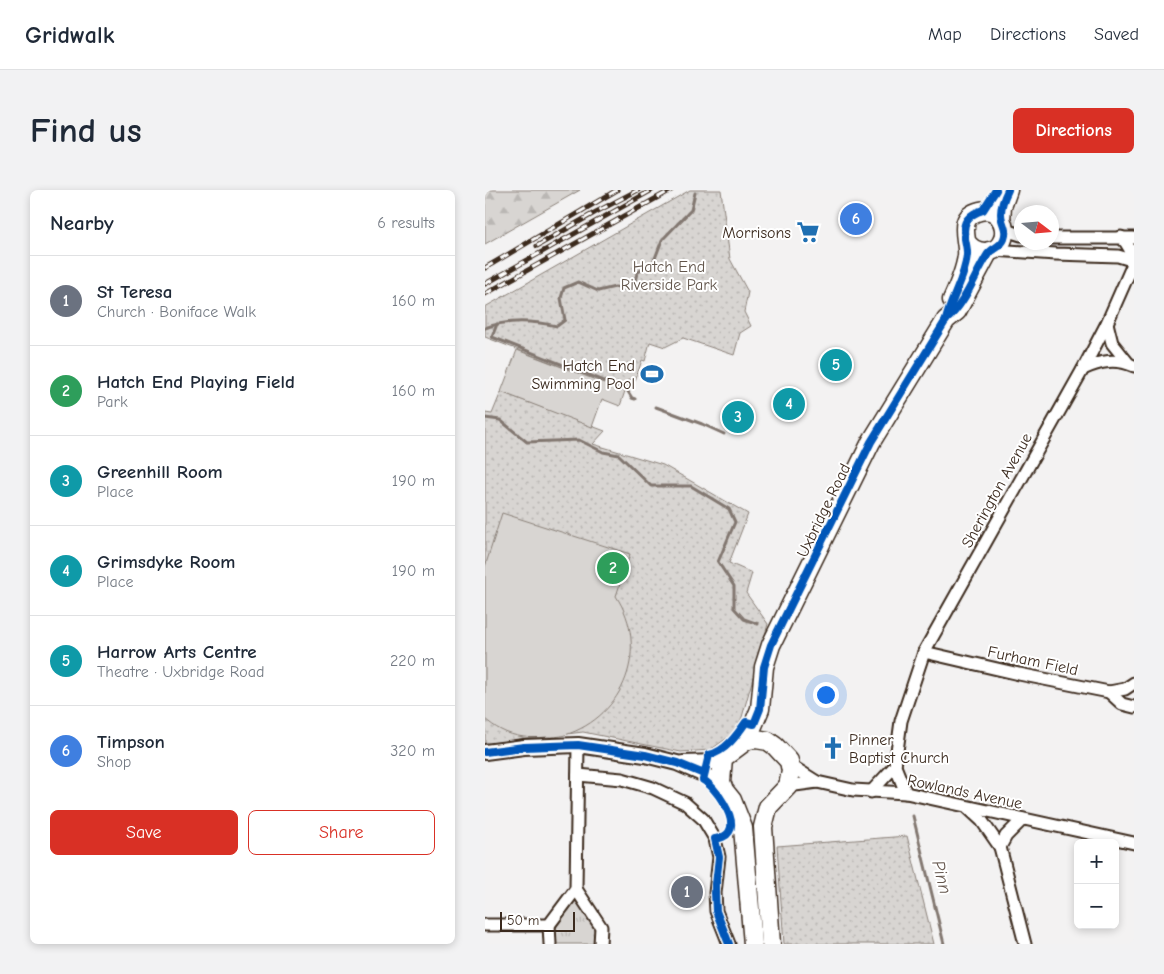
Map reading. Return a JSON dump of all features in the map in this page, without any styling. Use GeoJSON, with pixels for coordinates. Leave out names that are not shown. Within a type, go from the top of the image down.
{"type":"FeatureCollection","features":[{"type":"Feature","properties":{"kind":"main road","name":"Uxbridge Road"},"geometry":{"type":"LineString","coordinates":[[946,320],[949,306],[965,265],[967,254],[964,234],[967,220],[975,213],[983,210],[995,190]]}},
{"type":"Feature","properties":{"kind":"main road","name":"Uxbridge Road"},"geometry":{"type":"LineString","coordinates":[[768,742],[761,709],[764,666],[771,645],[871,442],[946,320],[957,311],[991,251],[1001,244],[1005,238],[1009,228],[1002,207],[1008,190]]}},
{"type":"Feature","properties":{"kind":"main road"},"geometry":{"type":"LineString","coordinates":[[983,210],[993,212],[1009,228]]}},
{"type":"Feature","properties":{"kind":"main road"},"geometry":{"type":"LineString","coordinates":[[966,241],[974,249],[981,252],[991,251]]}},
{"type":"Feature","properties":{"kind":"main road","name":"Uxbridge Road"},"geometry":{"type":"LineString","coordinates":[[723,758],[747,740],[761,709]]}},
{"type":"Feature","properties":{"kind":"main road"},"geometry":{"type":"LineString","coordinates":[[747,740],[756,739],[768,742],[781,752],[790,765],[791,776],[788,786],[768,808],[763,827],[771,944]]}},
{"type":"Feature","properties":{"kind":"main road"},"geometry":{"type":"LineString","coordinates":[[723,758],[721,782],[743,828],[753,944]]}},
{"type":"Feature","properties":{"kind":"main road"},"geometry":{"type":"LineString","coordinates":[[731,800],[746,808],[758,810],[768,808]]}},
{"type":"Feature","properties":{"kind":"street"},"geometry":{"type":"LineString","coordinates":[[1121,237],[1133,258]]}},
{"type":"Feature","properties":{"kind":"street"},"geometry":{"type":"LineString","coordinates":[[1059,238],[1134,238]]}},
{"type":"Feature","properties":{"kind":"street"},"geometry":{"type":"LineString","coordinates":[[991,251],[1133,258]]}},
{"type":"Feature","properties":{"kind":"street","name":"Sherington Avenue"},"geometry":{"type":"LineString","coordinates":[[906,793],[895,766],[901,721],[924,652],[1083,369],[1107,323],[1133,264],[1133,258]]}},
{"type":"Feature","properties":{"kind":"street"},"geometry":{"type":"LineString","coordinates":[[1107,323],[1112,343],[1131,364]]}},
{"type":"Feature","properties":{"kind":"street"},"geometry":{"type":"LineString","coordinates":[[1083,369],[1098,362],[1111,361],[1131,364]]}},
{"type":"Feature","properties":{"kind":"street","name":"Furham Field"},"geometry":{"type":"LineString","coordinates":[[924,652],[1109,692],[1125,689],[1134,683]]}},
{"type":"Feature","properties":{"kind":"street"},"geometry":{"type":"LineString","coordinates":[[1109,692],[1121,704],[1134,706]]}},
{"type":"Feature","properties":{"kind":"street"},"geometry":{"type":"LineString","coordinates":[[550,944],[549,925],[575,889],[578,745]]}},
{"type":"Feature","properties":{"kind":"street"},"geometry":{"type":"LineString","coordinates":[[485,752],[524,747],[578,745],[645,755],[677,763],[721,782]]}},
{"type":"Feature","properties":{"kind":"street"},"geometry":{"type":"LineString","coordinates":[[677,763],[716,762],[723,758]]}},
{"type":"Feature","properties":{"kind":"street"},"geometry":{"type":"LineString","coordinates":[[790,765],[817,782]]}},
{"type":"Feature","properties":{"kind":"street"},"geometry":{"type":"LineString","coordinates":[[871,792],[895,766]]}},
{"type":"Feature","properties":{"kind":"street"},"geometry":{"type":"LineString","coordinates":[[578,775],[622,779],[653,788],[685,803],[703,819],[715,839],[719,857],[715,893],[716,911],[729,944]]}},
{"type":"Feature","properties":{"kind":"street","name":"Rowlands Avenue"},"geometry":{"type":"LineString","coordinates":[[788,786],[817,782],[853,790],[906,793],[1134,843]]}},
{"type":"Feature","properties":{"kind":"street"},"geometry":{"type":"LineString","coordinates":[[967,807],[983,821],[1000,847],[1025,944]]}},
{"type":"Feature","properties":{"kind":"street"},"geometry":{"type":"LineString","coordinates":[[1000,847],[1006,836],[1023,819]]}},
{"type":"Feature","properties":{"kind":"street"},"geometry":{"type":"LineString","coordinates":[[575,889],[601,927],[600,944]]}},
{"type":"Feature","properties":{"kind":"street"},"geometry":{"type":"LineString","coordinates":[[485,925],[549,925]]}},
{"type":"Feature","properties":{"kind":"green space"},"geometry":{"type":"Polygon","coordinates":[[[485,190],[580,190],[485,244],[485,190]]]}},
{"type":"Feature","properties":{"kind":"green space","name":"Hatch End Riverside Park"},"geometry":{"type":"Polygon","coordinates":[[[690,190],[721,190],[730,259],[748,292],[744,312],[751,326],[740,333],[734,355],[683,338],[665,347],[650,342],[645,361],[642,360],[635,381],[629,379],[625,391],[485,337],[485,307],[690,190]]]}},
{"type":"Feature","properties":{"kind":"green space"},"geometry":{"type":"Polygon","coordinates":[[[517,350],[625,391],[620,406],[602,399],[592,427],[501,392],[517,350]]]}},
{"type":"Feature","properties":{"kind":"green space"},"geometry":{"type":"Polygon","coordinates":[[[501,392],[605,431],[593,444],[663,465],[748,514],[729,563],[752,573],[746,593],[768,624],[742,717],[734,733],[710,750],[681,752],[583,732],[485,744],[485,413],[492,414],[501,392]]]}},
{"type":"Feature","properties":{"kind":"green space"},"geometry":{"type":"Polygon","coordinates":[[[502,513],[630,554],[616,596],[626,616],[631,637],[631,658],[626,678],[616,696],[603,713],[586,726],[563,736],[535,738],[517,736],[501,730],[485,719],[485,567],[502,513]]]}},
{"type":"Feature","properties":{"kind":"green space"},"geometry":{"type":"Polygon","coordinates":[[[907,836],[934,944],[784,944],[777,846],[907,836]]]}},
{"type":"Feature","properties":{"kind":"green space"},"geometry":{"type":"Polygon","coordinates":[[[575,901],[593,926],[595,944],[557,944],[554,941],[555,929],[575,901]]]}},
{"type":"Feature","properties":{"kind":"waterway"},"geometry":{"type":"LineString","coordinates":[[485,328],[503,323],[521,322],[557,326],[565,320],[561,298],[564,288],[578,282],[598,291],[615,287],[633,290],[637,273],[654,261],[662,240],[691,210],[695,193]]}},
{"type":"Feature","properties":{"kind":"waterway"},"geometry":{"type":"LineString","coordinates":[[497,324],[492,337],[627,390],[632,398],[635,399]]}},
{"type":"Feature","properties":{"kind":"waterway"},"geometry":{"type":"LineString","coordinates":[[656,407],[724,434]]}},
{"type":"Feature","properties":{"kind":"waterway"},"geometry":{"type":"LineString","coordinates":[[485,418],[500,420],[527,442],[579,440],[603,452],[619,455],[651,486],[691,486],[729,509],[735,522],[718,562],[734,586],[734,608],[744,619],[758,624]]}},
{"type":"Feature","properties":{"kind":"waterway","name":"Pinn"},"geometry":{"type":"LineString","coordinates":[[913,816],[944,944]]}},
{"type":"Feature","properties":{"kind":"railway"},"geometry":{"type":"LineString","coordinates":[[485,268],[617,190]]}},
{"type":"Feature","properties":{"kind":"railway"},"geometry":{"type":"LineString","coordinates":[[537,246],[638,190]]}},
{"type":"Feature","properties":{"kind":"railway"},"geometry":{"type":"LineString","coordinates":[[485,284],[652,190]]}},
{"type":"Feature","properties":{"kind":"railway"},"geometry":{"type":"LineString","coordinates":[[485,294],[671,190]]}},
{"type":"Feature","properties":{"kind":"cycle path"},"geometry":{"type":"LineString","coordinates":[[946,320],[966,263],[965,224],[970,216],[983,210],[996,190]]}},
{"type":"Feature","properties":{"kind":"cycle path"},"geometry":{"type":"LineString","coordinates":[[729,944],[716,911],[715,893],[719,857],[715,839],[728,834],[731,826],[724,803],[708,783],[703,780],[709,755],[725,747],[746,722],[754,724],[760,709],[764,667],[771,645],[871,442],[946,320],[959,306],[988,254],[1003,242],[1005,231],[1001,213],[1008,190]]}},
{"type":"Feature","properties":{"kind":"cycle path"},"geometry":{"type":"LineString","coordinates":[[485,752],[524,747],[578,745],[645,755],[677,763],[704,774]]}},
{"type":"Feature","properties":{"kind":"place","name":"Timpson"},"geometry":{"type":"Point","coordinates":[856,219]}},
{"type":"Feature","properties":{"kind":"place","name":"Morrisons"},"geometry":{"type":"Point","coordinates":[808,232]}},
{"type":"Feature","properties":{"kind":"place","name":"Harrow Arts Centre"},"geometry":{"type":"Point","coordinates":[836,365]}},
{"type":"Feature","properties":{"kind":"place","name":"Hatch End Swimming Pool"},"geometry":{"type":"Point","coordinates":[652,374]}},
{"type":"Feature","properties":{"kind":"place","name":"Grimsdyke Room"},"geometry":{"type":"Point","coordinates":[789,404]}},
{"type":"Feature","properties":{"kind":"place","name":"Greenhill Room"},"geometry":{"type":"Point","coordinates":[738,417]}},
{"type":"Feature","properties":{"kind":"place","name":"Hatch End Playing Field"},"geometry":{"type":"Point","coordinates":[613,568]}},
{"type":"Feature","properties":{"kind":"place","name":"Pinner Baptist Church"},"geometry":{"type":"Point","coordinates":[833,748]}},
{"type":"Feature","properties":{"kind":"place","name":"St Teresa"},"geometry":{"type":"Point","coordinates":[687,892]}}]}
